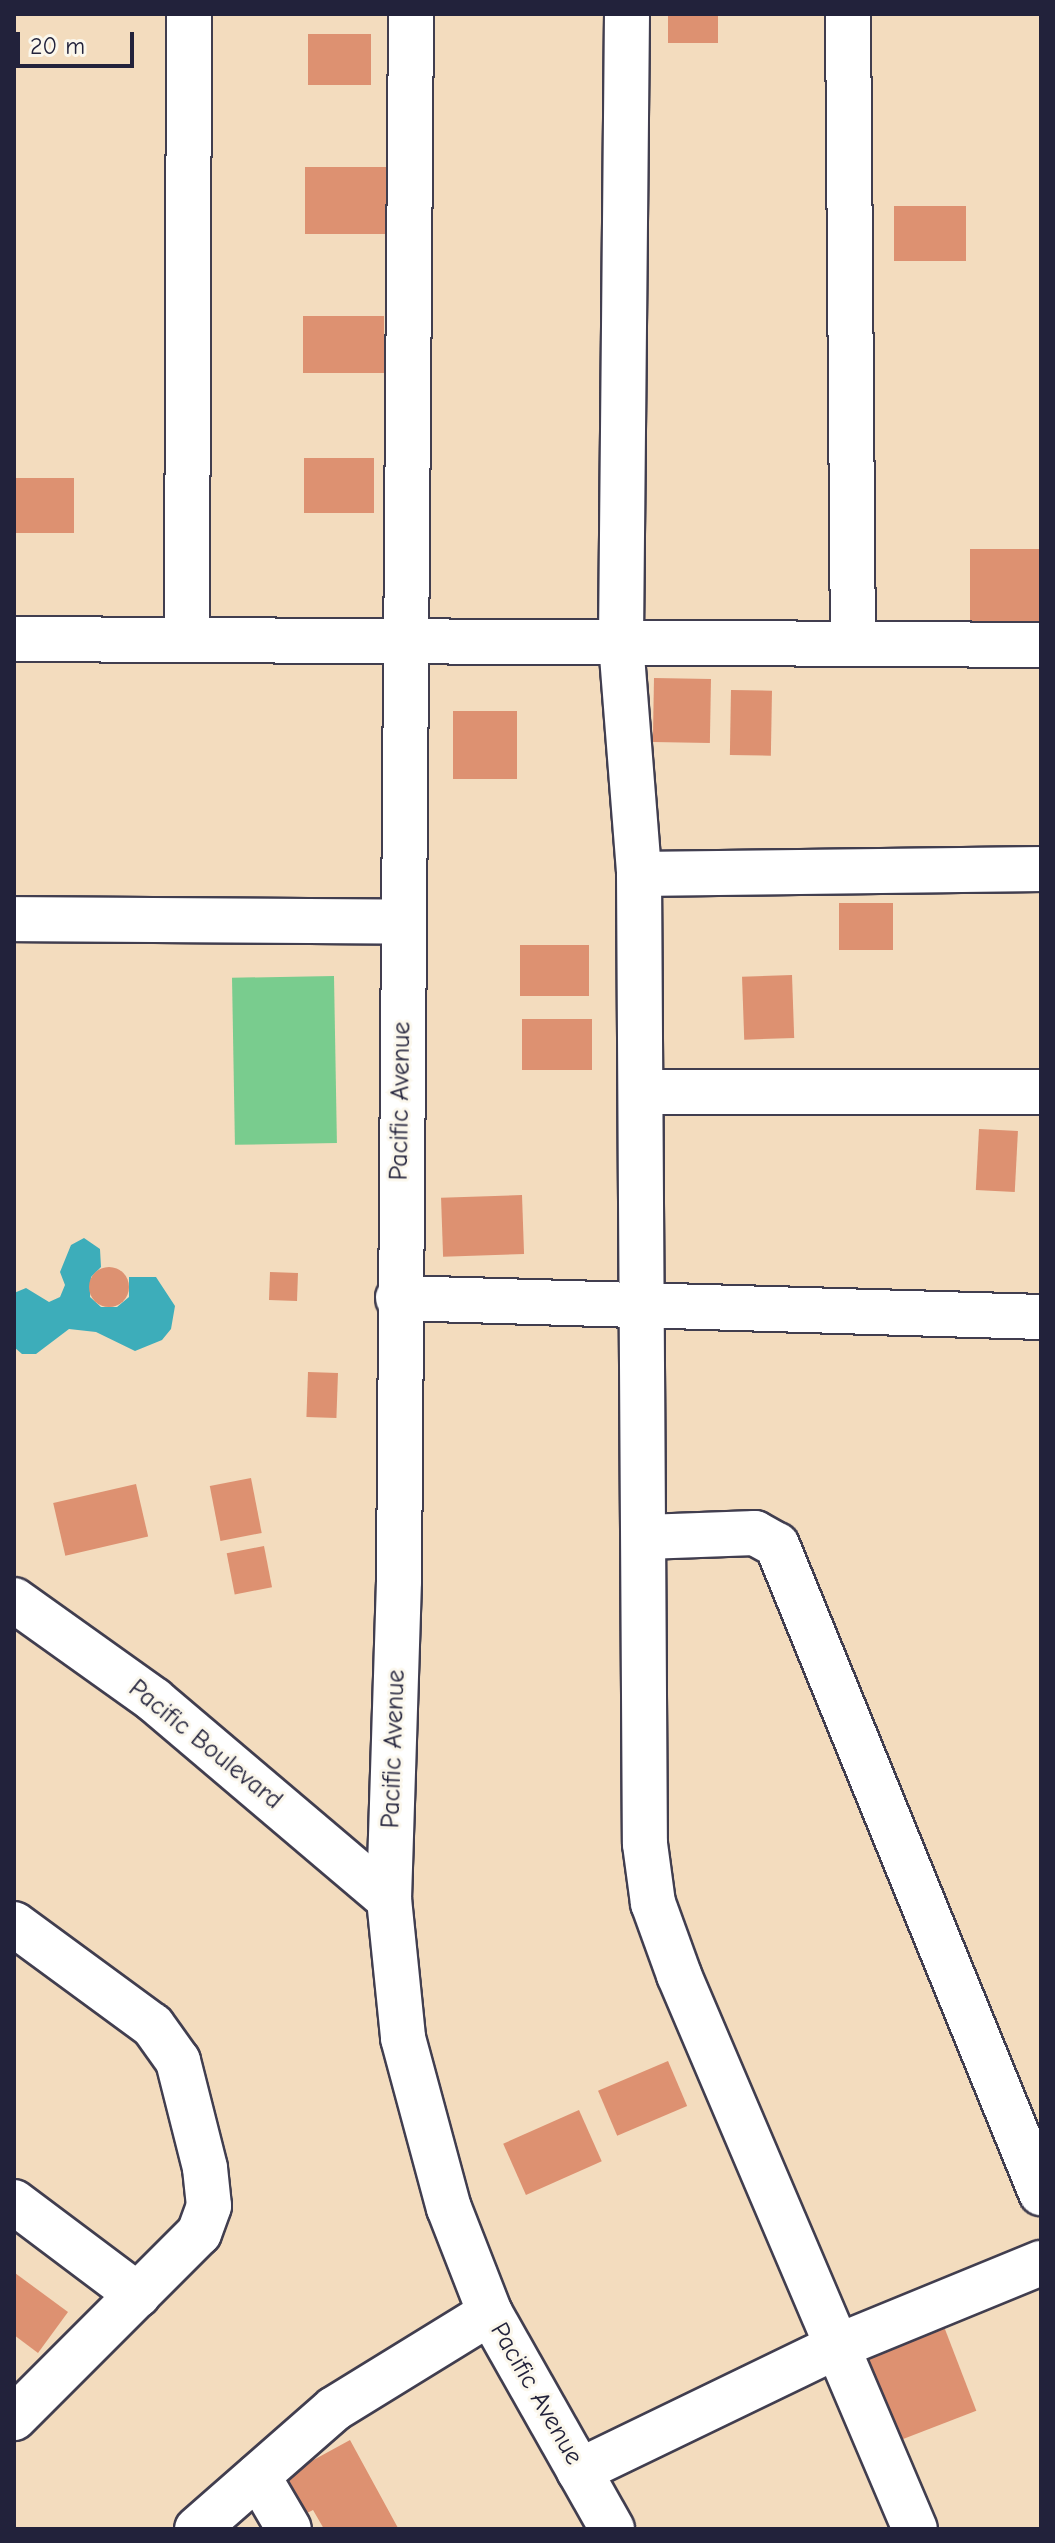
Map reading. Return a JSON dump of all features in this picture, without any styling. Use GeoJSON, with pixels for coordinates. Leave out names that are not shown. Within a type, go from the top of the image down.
{"type":"FeatureCollection","features":[{"type":"Feature","properties":{"kind":"street"},"geometry":{"type":"LineString","coordinates":[[187,640],[189,14]]}},
{"type":"Feature","properties":{"kind":"street","name":"Pacific Avenue"},"geometry":{"type":"LineString","coordinates":[[411,14],[410,642],[398,1298],[399,1581],[389,1899],[403,2038],[449,2208],[490,2313],[612,2529]]}},
{"type":"Feature","properties":{"kind":"street"},"geometry":{"type":"LineString","coordinates":[[627,14],[621,643],[639,874],[643,1097],[639,1305],[645,1537],[645,1844],[653,1903],[836,2347],[915,2529]]}},
{"type":"Feature","properties":{"kind":"street"},"geometry":{"type":"LineString","coordinates":[[848,14],[853,644]]}},
{"type":"Feature","properties":{"kind":"street"},"geometry":{"type":"LineString","coordinates":[[14,639],[1041,645]]}},
{"type":"Feature","properties":{"kind":"street"},"geometry":{"type":"LineString","coordinates":[[639,874],[1041,869]]}},
{"type":"Feature","properties":{"kind":"street"},"geometry":{"type":"LineString","coordinates":[[14,919],[403,922]]}},
{"type":"Feature","properties":{"kind":"street"},"geometry":{"type":"LineString","coordinates":[[643,1097],[653,1092],[1041,1092]]}},
{"type":"Feature","properties":{"kind":"street"},"geometry":{"type":"LineString","coordinates":[[398,1298],[1041,1317]]}},
{"type":"Feature","properties":{"kind":"street"},"geometry":{"type":"LineString","coordinates":[[645,1537],[755,1533],[777,1545],[1041,2193]]}},
{"type":"Feature","properties":{"kind":"street","name":"Pacific Boulevard"},"geometry":{"type":"LineString","coordinates":[[14,1600],[154,1700],[389,1899]]}},
{"type":"Feature","properties":{"kind":"street"},"geometry":{"type":"LineString","coordinates":[[14,1924],[153,2026],[178,2061],[205,2168],[209,2206],[199,2233],[14,2418]]}},
{"type":"Feature","properties":{"kind":"street"},"geometry":{"type":"LineString","coordinates":[[14,2202],[138,2295]]}},
{"type":"Feature","properties":{"kind":"street"},"geometry":{"type":"LineString","coordinates":[[579,2471],[836,2347],[1041,2263]]}},
{"type":"Feature","properties":{"kind":"street"},"geometry":{"type":"LineString","coordinates":[[197,2529],[334,2409],[490,2313]]}},
{"type":"Feature","properties":{"kind":"street"},"geometry":{"type":"LineString","coordinates":[[258,2476],[289,2529]]}},
{"type":"Feature","properties":{"kind":"green space"},"geometry":{"type":"Polygon","coordinates":[[[334,976],[337,1143],[235,1145],[232,978],[334,976]]]}},
{"type":"Feature","properties":{"kind":"water"},"geometry":{"type":"Polygon","coordinates":[[[84,1238],[100,1249],[101,1267],[91,1277],[90,1297],[101,1307],[117,1307],[129,1297],[129,1277],[156,1277],[175,1306],[171,1329],[162,1340],[135,1351],[96,1332],[69,1329],[36,1354],[22,1354],[14,1347],[14,1293],[26,1288],[49,1302],[60,1297],[65,1285],[60,1272],[71,1245],[84,1238]]]}},
{"type":"Feature","properties":{"kind":"building"},"geometry":{"type":"Polygon","coordinates":[[[668,14],[718,14],[718,43],[668,43],[668,14]]]}},
{"type":"Feature","properties":{"kind":"building"},"geometry":{"type":"Polygon","coordinates":[[[308,34],[371,34],[371,85],[308,85],[308,34]]]}},
{"type":"Feature","properties":{"kind":"building"},"geometry":{"type":"Polygon","coordinates":[[[305,167],[387,167],[387,234],[305,234],[305,167]]]}},
{"type":"Feature","properties":{"kind":"building"},"geometry":{"type":"Polygon","coordinates":[[[894,206],[966,206],[966,261],[894,261],[894,206]]]}},
{"type":"Feature","properties":{"kind":"building"},"geometry":{"type":"Polygon","coordinates":[[[303,316],[384,316],[384,373],[303,373],[303,316]]]}},
{"type":"Feature","properties":{"kind":"building"},"geometry":{"type":"Polygon","coordinates":[[[304,458],[374,458],[374,513],[304,513],[304,458]]]}},
{"type":"Feature","properties":{"kind":"building"},"geometry":{"type":"Polygon","coordinates":[[[14,478],[74,478],[74,533],[14,533],[14,478]]]}},
{"type":"Feature","properties":{"kind":"building"},"geometry":{"type":"Polygon","coordinates":[[[970,549],[1041,549],[1041,621],[970,621],[970,549]]]}},
{"type":"Feature","properties":{"kind":"building"},"geometry":{"type":"Polygon","coordinates":[[[654,678],[711,679],[710,743],[653,742],[654,678]]]}},
{"type":"Feature","properties":{"kind":"building"},"geometry":{"type":"Polygon","coordinates":[[[731,690],[772,691],[771,756],[730,755],[731,690]]]}},
{"type":"Feature","properties":{"kind":"building"},"geometry":{"type":"Polygon","coordinates":[[[453,711],[517,711],[517,779],[453,779],[453,711]]]}},
{"type":"Feature","properties":{"kind":"building"},"geometry":{"type":"Polygon","coordinates":[[[839,903],[893,903],[893,950],[839,950],[839,903]]]}},
{"type":"Feature","properties":{"kind":"building"},"geometry":{"type":"Polygon","coordinates":[[[520,945],[589,945],[589,996],[520,996],[520,945]]]}},
{"type":"Feature","properties":{"kind":"building"},"geometry":{"type":"Polygon","coordinates":[[[792,975],[794,1038],[744,1040],[742,977],[792,975]]]}},
{"type":"Feature","properties":{"kind":"building"},"geometry":{"type":"Polygon","coordinates":[[[522,1019],[592,1019],[592,1070],[522,1070],[522,1019]]]}},
{"type":"Feature","properties":{"kind":"building"},"geometry":{"type":"Polygon","coordinates":[[[979,1129],[1018,1131],[1015,1192],[976,1190],[979,1129]]]}},
{"type":"Feature","properties":{"kind":"building"},"geometry":{"type":"Polygon","coordinates":[[[522,1195],[524,1254],[443,1257],[441,1198],[522,1195]]]}},
{"type":"Feature","properties":{"kind":"building"},"geometry":{"type":"Polygon","coordinates":[[[109,1267],[123,1273],[129,1287],[123,1301],[109,1307],[95,1301],[89,1287],[95,1273],[109,1267]]]}},
{"type":"Feature","properties":{"kind":"building"},"geometry":{"type":"Polygon","coordinates":[[[270,1272],[298,1273],[297,1301],[269,1300],[270,1272]]]}},
{"type":"Feature","properties":{"kind":"building"},"geometry":{"type":"Polygon","coordinates":[[[308,1372],[338,1373],[336,1418],[306,1417],[308,1372]]]}},
{"type":"Feature","properties":{"kind":"building"},"geometry":{"type":"Polygon","coordinates":[[[251,1478],[262,1533],[220,1541],[210,1486],[251,1478]]]}},
{"type":"Feature","properties":{"kind":"building"},"geometry":{"type":"Polygon","coordinates":[[[136,1484],[148,1537],[65,1556],[53,1503],[136,1484]]]}},
{"type":"Feature","properties":{"kind":"building"},"geometry":{"type":"Polygon","coordinates":[[[264,1546],[272,1587],[235,1594],[227,1553],[264,1546]]]}},
{"type":"Feature","properties":{"kind":"building"},"geometry":{"type":"Polygon","coordinates":[[[668,2061],[687,2106],[617,2136],[598,2091],[668,2061]]]}},
{"type":"Feature","properties":{"kind":"building"},"geometry":{"type":"Polygon","coordinates":[[[579,2110],[602,2161],[526,2195],[503,2144],[579,2110]]]}},
{"type":"Feature","properties":{"kind":"building"},"geometry":{"type":"Polygon","coordinates":[[[15,2273],[68,2312],[38,2353],[14,2335],[15,2273]]]}},
{"type":"Feature","properties":{"kind":"building"},"geometry":{"type":"Polygon","coordinates":[[[943,2324],[976,2411],[896,2442],[863,2355],[943,2324]]]}},
{"type":"Feature","properties":{"kind":"building"},"geometry":{"type":"Polygon","coordinates":[[[350,2440],[398,2528],[324,2529],[313,2510],[307,2513],[286,2475],[350,2440]]]}}]}
